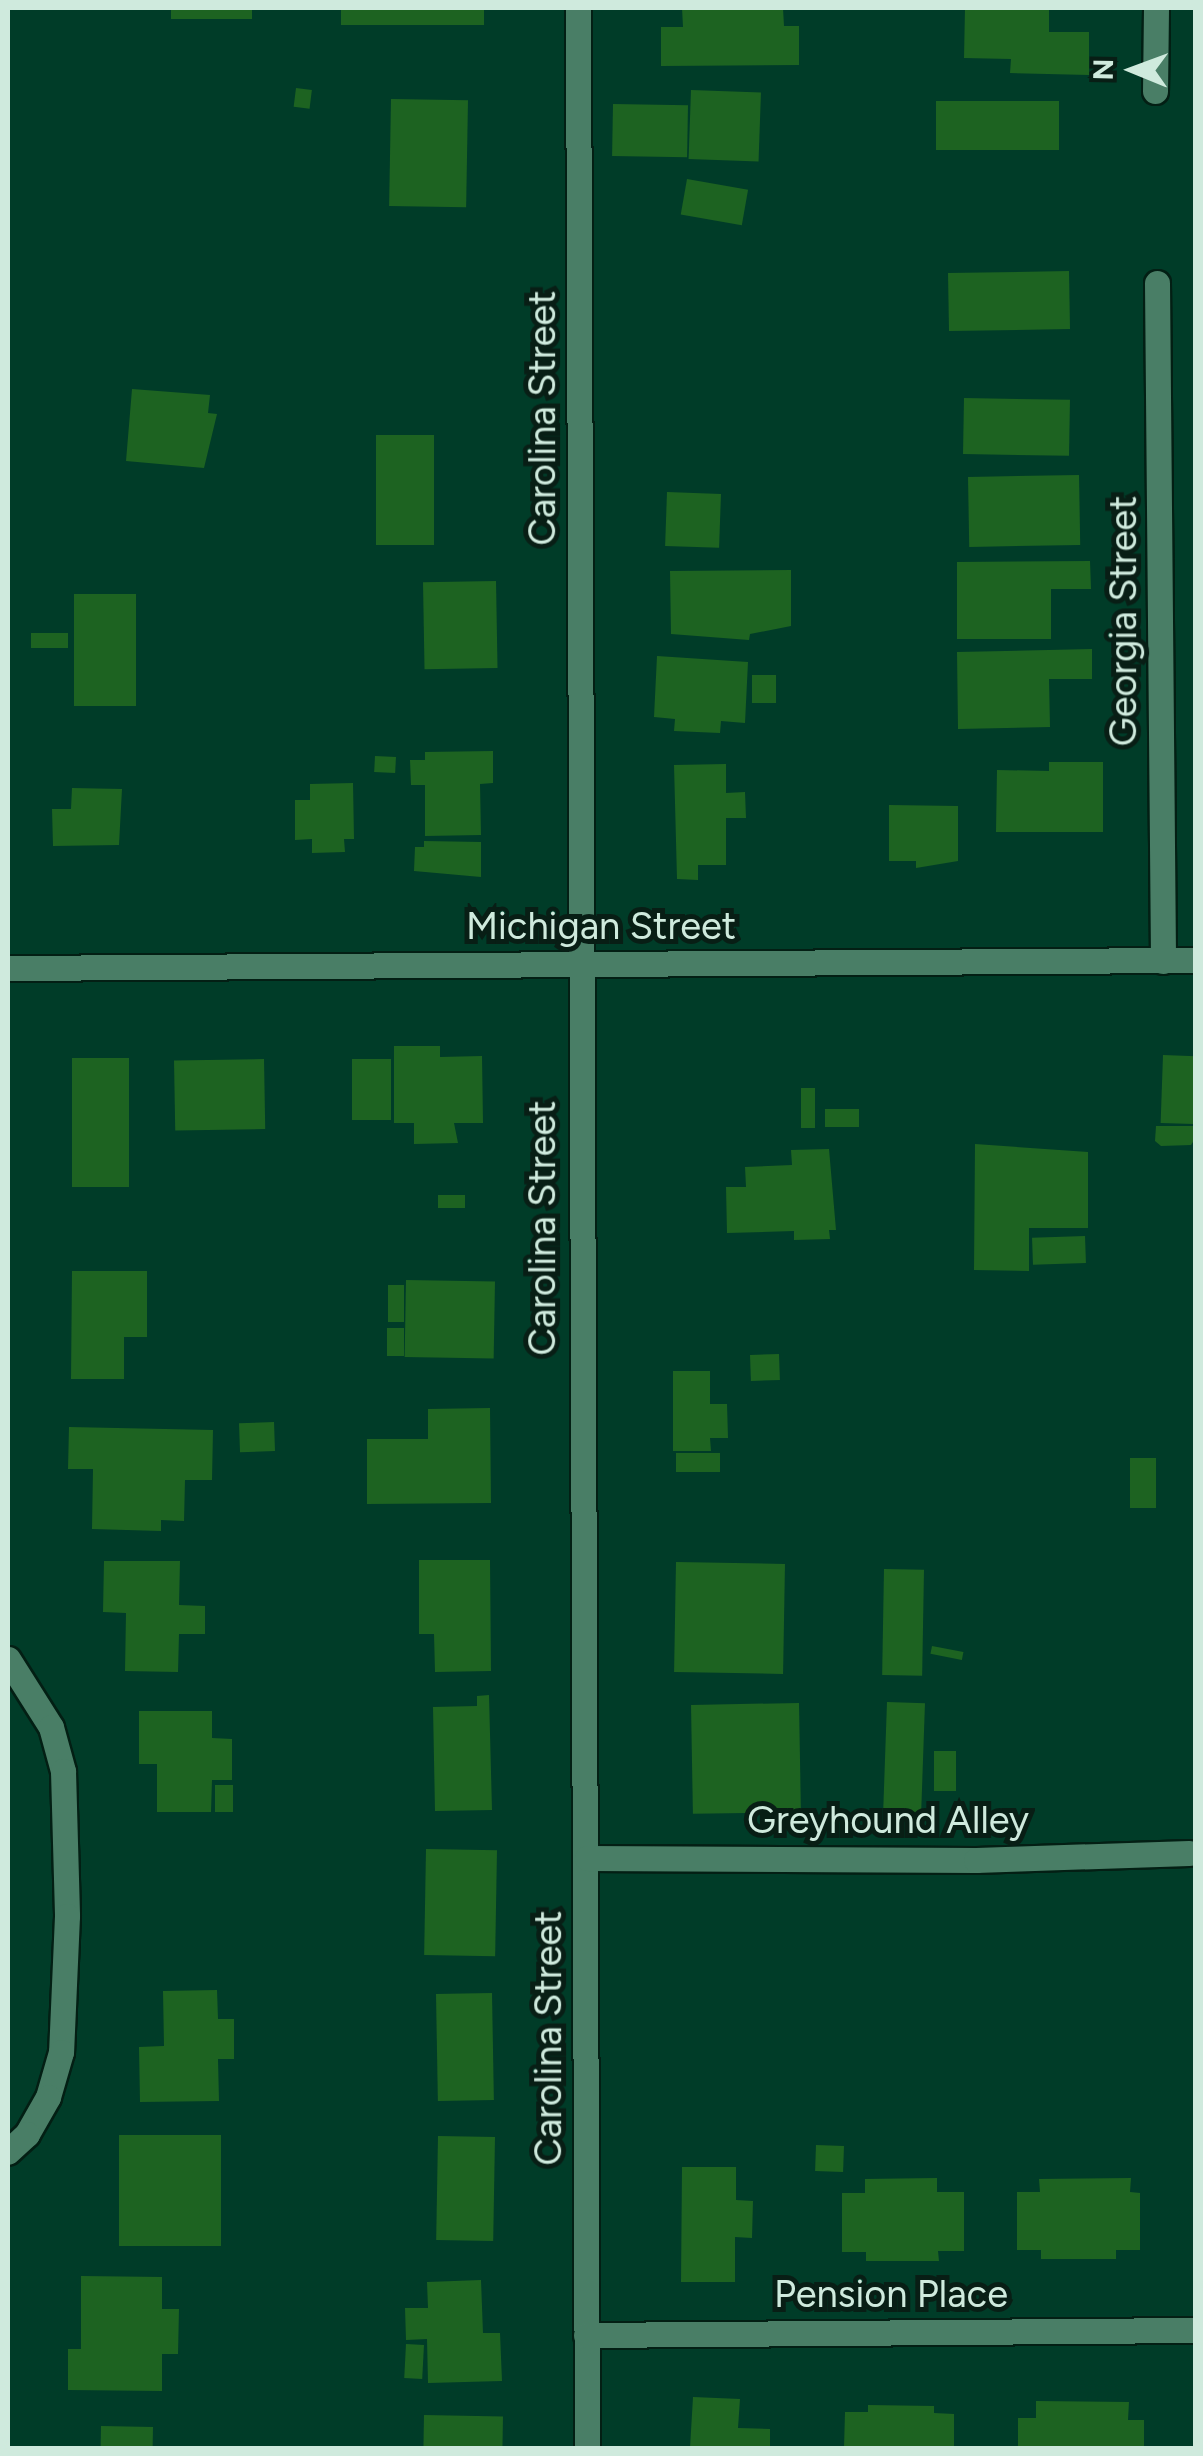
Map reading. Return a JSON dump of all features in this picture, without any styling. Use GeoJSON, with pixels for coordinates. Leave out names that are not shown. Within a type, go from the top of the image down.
{"type":"FeatureCollection","features":[{"type":"Feature","properties":{"kind":"street","name":"Carolina Street"},"geometry":{"type":"LineString","coordinates":[[578,8],[585,964],[580,1020],[587,2448]]}},
{"type":"Feature","properties":{"kind":"street"},"geometry":{"type":"LineString","coordinates":[[1156,8],[1156,91]]}},
{"type":"Feature","properties":{"kind":"street","name":"Georgia Street"},"geometry":{"type":"LineString","coordinates":[[1156,283],[1163,960]]}},
{"type":"Feature","properties":{"kind":"street","name":"Michigan Street"},"geometry":{"type":"LineString","coordinates":[[8,968],[1196,960]]}},
{"type":"Feature","properties":{"kind":"street"},"geometry":{"type":"LineString","coordinates":[[8,1659],[51,1726],[64,1771],[68,1916],[60,2052],[48,2096],[27,2134],[8,2152]]}},
{"type":"Feature","properties":{"kind":"street","name":"Greyhound Alley"},"geometry":{"type":"LineString","coordinates":[[587,1858],[976,1860],[1188,1853]]}},
{"type":"Feature","properties":{"kind":"street","name":"Pension Place"},"geometry":{"type":"LineString","coordinates":[[586,2335],[1196,2330]]}},
{"type":"Feature","properties":{"kind":"building"},"geometry":{"type":"Polygon","coordinates":[[[171,8],[252,8],[252,19],[171,19],[171,8]]]}},
{"type":"Feature","properties":{"kind":"building"},"geometry":{"type":"Polygon","coordinates":[[[341,8],[484,8],[484,25],[341,25],[341,8]]]}},
{"type":"Feature","properties":{"kind":"building"},"geometry":{"type":"Polygon","coordinates":[[[682,8],[783,8],[784,26],[799,26],[799,65],[661,66],[661,27],[683,27],[682,8]]]}},
{"type":"Feature","properties":{"kind":"building"},"geometry":{"type":"Polygon","coordinates":[[[965,8],[1049,8],[1049,32],[1089,32],[1089,75],[1010,73],[1011,59],[964,58],[965,8]]]}},
{"type":"Feature","properties":{"kind":"building"},"geometry":{"type":"Polygon","coordinates":[[[296,88],[312,90],[310,109],[294,107],[296,88]]]}},
{"type":"Feature","properties":{"kind":"building"},"geometry":{"type":"Polygon","coordinates":[[[691,90],[761,92],[759,161],[689,159],[691,90]]]}},
{"type":"Feature","properties":{"kind":"building"},"geometry":{"type":"Polygon","coordinates":[[[391,99],[468,100],[466,207],[389,206],[391,99]]]}},
{"type":"Feature","properties":{"kind":"building"},"geometry":{"type":"Polygon","coordinates":[[[936,101],[1059,101],[1059,150],[936,150],[936,101]]]}},
{"type":"Feature","properties":{"kind":"building"},"geometry":{"type":"Polygon","coordinates":[[[613,104],[688,105],[687,157],[612,156],[613,104]]]}},
{"type":"Feature","properties":{"kind":"building"},"geometry":{"type":"Polygon","coordinates":[[[687,179],[748,190],[742,225],[681,214],[687,179]]]}},
{"type":"Feature","properties":{"kind":"building"},"geometry":{"type":"Polygon","coordinates":[[[1069,271],[1070,329],[949,331],[948,273],[1069,271]]]}},
{"type":"Feature","properties":{"kind":"building"},"geometry":{"type":"Polygon","coordinates":[[[132,389],[210,395],[208,413],[217,414],[204,468],[126,461],[132,389]]]}},
{"type":"Feature","properties":{"kind":"building"},"geometry":{"type":"Polygon","coordinates":[[[964,398],[1070,400],[1069,456],[963,454],[964,398]]]}},
{"type":"Feature","properties":{"kind":"building"},"geometry":{"type":"Polygon","coordinates":[[[376,435],[434,435],[434,545],[376,545],[376,435]]]}},
{"type":"Feature","properties":{"kind":"building"},"geometry":{"type":"Polygon","coordinates":[[[1079,475],[1080,545],[969,547],[968,477],[1079,475]]]}},
{"type":"Feature","properties":{"kind":"building"},"geometry":{"type":"Polygon","coordinates":[[[667,492],[721,494],[719,548],[665,546],[667,492]]]}},
{"type":"Feature","properties":{"kind":"building"},"geometry":{"type":"Polygon","coordinates":[[[1090,561],[1091,589],[1051,589],[1051,639],[957,639],[957,562],[1090,561]]]}},
{"type":"Feature","properties":{"kind":"building"},"geometry":{"type":"Polygon","coordinates":[[[791,570],[791,626],[750,634],[749,640],[671,634],[670,571],[791,570]]]}},
{"type":"Feature","properties":{"kind":"building"},"geometry":{"type":"Polygon","coordinates":[[[496,581],[498,668],[425,669],[423,582],[496,581]]]}},
{"type":"Feature","properties":{"kind":"building"},"geometry":{"type":"Polygon","coordinates":[[[74,594],[136,594],[136,706],[74,706],[74,594]]]}},
{"type":"Feature","properties":{"kind":"building"},"geometry":{"type":"Polygon","coordinates":[[[31,633],[68,633],[68,648],[31,648],[31,633]]]}},
{"type":"Feature","properties":{"kind":"building"},"geometry":{"type":"Polygon","coordinates":[[[1092,649],[1092,679],[1049,679],[1050,727],[958,729],[957,652],[1092,649]]]}},
{"type":"Feature","properties":{"kind":"building"},"geometry":{"type":"Polygon","coordinates":[[[657,656],[748,662],[745,723],[721,721],[720,733],[674,731],[675,719],[654,717],[657,656]]]}},
{"type":"Feature","properties":{"kind":"building"},"geometry":{"type":"Polygon","coordinates":[[[752,675],[776,675],[776,703],[752,703],[752,675]]]}},
{"type":"Feature","properties":{"kind":"building"},"geometry":{"type":"Polygon","coordinates":[[[493,751],[493,783],[480,784],[481,835],[425,836],[425,785],[411,785],[410,760],[425,760],[425,752],[493,751]]]}},
{"type":"Feature","properties":{"kind":"building"},"geometry":{"type":"Polygon","coordinates":[[[375,756],[396,757],[395,773],[374,772],[375,756]]]}},
{"type":"Feature","properties":{"kind":"building"},"geometry":{"type":"Polygon","coordinates":[[[1049,762],[1103,762],[1103,832],[996,832],[997,770],[1049,771],[1049,762]]]}},
{"type":"Feature","properties":{"kind":"building"},"geometry":{"type":"Polygon","coordinates":[[[726,764],[726,793],[745,792],[746,818],[726,818],[726,865],[698,865],[698,880],[677,879],[674,765],[726,764]]]}},
{"type":"Feature","properties":{"kind":"building"},"geometry":{"type":"Polygon","coordinates":[[[353,783],[354,839],[344,839],[345,852],[312,853],[312,839],[295,840],[295,800],[310,800],[310,784],[353,783]]]}},
{"type":"Feature","properties":{"kind":"building"},"geometry":{"type":"Polygon","coordinates":[[[72,788],[122,789],[119,845],[53,846],[52,809],[71,809],[72,788]]]}},
{"type":"Feature","properties":{"kind":"building"},"geometry":{"type":"Polygon","coordinates":[[[889,805],[958,806],[958,861],[916,868],[916,861],[889,861],[889,805]]]}},
{"type":"Feature","properties":{"kind":"building"},"geometry":{"type":"Polygon","coordinates":[[[424,841],[481,842],[481,877],[414,871],[415,847],[424,847],[424,841]]]}},
{"type":"Feature","properties":{"kind":"building"},"geometry":{"type":"Polygon","coordinates":[[[394,1046],[440,1046],[440,1057],[482,1056],[483,1123],[454,1123],[458,1143],[414,1144],[414,1123],[394,1123],[394,1046]]]}},
{"type":"Feature","properties":{"kind":"building"},"geometry":{"type":"Polygon","coordinates":[[[1163,1055],[1196,1056],[1194,1124],[1161,1123],[1163,1055]]]}},
{"type":"Feature","properties":{"kind":"building"},"geometry":{"type":"Polygon","coordinates":[[[72,1058],[129,1058],[129,1187],[72,1187],[72,1058]]]}},
{"type":"Feature","properties":{"kind":"building"},"geometry":{"type":"Polygon","coordinates":[[[264,1059],[265,1129],[175,1131],[174,1061],[264,1059]]]}},
{"type":"Feature","properties":{"kind":"building"},"geometry":{"type":"Polygon","coordinates":[[[352,1059],[391,1059],[391,1120],[352,1120],[352,1059]]]}},
{"type":"Feature","properties":{"kind":"building"},"geometry":{"type":"Polygon","coordinates":[[[801,1088],[815,1088],[815,1128],[801,1128],[801,1088]]]}},
{"type":"Feature","properties":{"kind":"building"},"geometry":{"type":"Polygon","coordinates":[[[825,1109],[859,1109],[859,1127],[825,1127],[825,1109]]]}},
{"type":"Feature","properties":{"kind":"building"},"geometry":{"type":"Polygon","coordinates":[[[1156,1126],[1196,1126],[1196,1137],[1191,1145],[1161,1146],[1155,1141],[1156,1126]]]}},
{"type":"Feature","properties":{"kind":"building"},"geometry":{"type":"Polygon","coordinates":[[[975,1144],[1088,1152],[1088,1228],[1029,1228],[1029,1271],[974,1270],[975,1144]]]}},
{"type":"Feature","properties":{"kind":"building"},"geometry":{"type":"Polygon","coordinates":[[[829,1149],[836,1230],[829,1230],[830,1239],[794,1240],[794,1231],[727,1233],[726,1187],[746,1187],[745,1167],[792,1165],[791,1150],[829,1149]]]}},
{"type":"Feature","properties":{"kind":"building"},"geometry":{"type":"Polygon","coordinates":[[[438,1195],[465,1195],[465,1208],[438,1208],[438,1195]]]}},
{"type":"Feature","properties":{"kind":"building"},"geometry":{"type":"Polygon","coordinates":[[[1085,1236],[1086,1263],[1033,1265],[1032,1238],[1085,1236]]]}},
{"type":"Feature","properties":{"kind":"building"},"geometry":{"type":"Polygon","coordinates":[[[72,1271],[147,1271],[147,1337],[124,1337],[124,1379],[71,1379],[72,1271]]]}},
{"type":"Feature","properties":{"kind":"building"},"geometry":{"type":"Polygon","coordinates":[[[406,1280],[495,1282],[494,1359],[405,1357],[406,1280]]]}},
{"type":"Feature","properties":{"kind":"building"},"geometry":{"type":"Polygon","coordinates":[[[388,1285],[404,1285],[404,1322],[388,1322],[388,1285]]]}},
{"type":"Feature","properties":{"kind":"building"},"geometry":{"type":"Polygon","coordinates":[[[387,1328],[404,1328],[404,1356],[387,1356],[387,1328]]]}},
{"type":"Feature","properties":{"kind":"building"},"geometry":{"type":"Polygon","coordinates":[[[779,1354],[780,1380],[751,1381],[750,1355],[779,1354]]]}},
{"type":"Feature","properties":{"kind":"building"},"geometry":{"type":"Polygon","coordinates":[[[673,1371],[710,1371],[710,1404],[727,1404],[728,1438],[710,1438],[711,1451],[673,1451],[673,1371]]]}},
{"type":"Feature","properties":{"kind":"building"},"geometry":{"type":"Polygon","coordinates":[[[490,1408],[491,1503],[367,1504],[367,1439],[428,1439],[428,1409],[490,1408]]]}},
{"type":"Feature","properties":{"kind":"building"},"geometry":{"type":"Polygon","coordinates":[[[274,1422],[275,1451],[240,1452],[239,1423],[274,1422]]]}},
{"type":"Feature","properties":{"kind":"building"},"geometry":{"type":"Polygon","coordinates":[[[69,1427],[213,1430],[212,1480],[185,1480],[184,1521],[161,1520],[161,1531],[92,1529],[93,1469],[68,1469],[69,1427]]]}},
{"type":"Feature","properties":{"kind":"building"},"geometry":{"type":"Polygon","coordinates":[[[676,1453],[720,1453],[720,1472],[676,1472],[676,1453]]]}},
{"type":"Feature","properties":{"kind":"building"},"geometry":{"type":"Polygon","coordinates":[[[1130,1458],[1156,1458],[1156,1508],[1130,1508],[1130,1458]]]}},
{"type":"Feature","properties":{"kind":"building"},"geometry":{"type":"Polygon","coordinates":[[[419,1560],[490,1560],[491,1671],[435,1672],[434,1634],[419,1634],[419,1560]]]}},
{"type":"Feature","properties":{"kind":"building"},"geometry":{"type":"Polygon","coordinates":[[[104,1561],[180,1561],[179,1605],[205,1606],[205,1634],[179,1634],[178,1672],[125,1671],[126,1613],[103,1612],[104,1561]]]}},
{"type":"Feature","properties":{"kind":"building"},"geometry":{"type":"Polygon","coordinates":[[[676,1562],[785,1564],[783,1674],[674,1672],[676,1562]]]}},
{"type":"Feature","properties":{"kind":"building"},"geometry":{"type":"Polygon","coordinates":[[[884,1569],[924,1570],[922,1676],[882,1675],[884,1569]]]}},
{"type":"Feature","properties":{"kind":"building"},"geometry":{"type":"Polygon","coordinates":[[[932,1646],[963,1652],[962,1660],[930,1654],[932,1646]]]}},
{"type":"Feature","properties":{"kind":"building"},"geometry":{"type":"Polygon","coordinates":[[[489,1695],[492,1810],[435,1811],[433,1707],[477,1706],[477,1696],[489,1695]]]}},
{"type":"Feature","properties":{"kind":"building"},"geometry":{"type":"Polygon","coordinates":[[[887,1702],[925,1703],[921,1813],[883,1812],[887,1702]]]}},
{"type":"Feature","properties":{"kind":"building"},"geometry":{"type":"Polygon","coordinates":[[[799,1703],[801,1812],[693,1814],[691,1705],[799,1703]]]}},
{"type":"Feature","properties":{"kind":"building"},"geometry":{"type":"Polygon","coordinates":[[[139,1711],[212,1711],[212,1738],[232,1739],[232,1780],[212,1780],[211,1812],[157,1812],[157,1764],[139,1764],[139,1711]]]}},
{"type":"Feature","properties":{"kind":"building"},"geometry":{"type":"Polygon","coordinates":[[[934,1751],[956,1751],[956,1791],[934,1791],[934,1751]]]}},
{"type":"Feature","properties":{"kind":"building"},"geometry":{"type":"Polygon","coordinates":[[[215,1785],[233,1785],[233,1812],[215,1812],[215,1785]]]}},
{"type":"Feature","properties":{"kind":"building"},"geometry":{"type":"Polygon","coordinates":[[[426,1849],[497,1850],[495,1956],[424,1955],[426,1849]]]}},
{"type":"Feature","properties":{"kind":"building"},"geometry":{"type":"Polygon","coordinates":[[[217,1990],[218,2019],[234,2019],[234,2059],[218,2059],[219,2101],[140,2102],[139,2047],[164,2046],[163,1991],[217,1990]]]}},
{"type":"Feature","properties":{"kind":"building"},"geometry":{"type":"Polygon","coordinates":[[[492,1993],[494,2100],[438,2101],[436,1994],[492,1993]]]}},
{"type":"Feature","properties":{"kind":"building"},"geometry":{"type":"Polygon","coordinates":[[[119,2135],[221,2135],[221,2246],[119,2246],[119,2135]]]}},
{"type":"Feature","properties":{"kind":"building"},"geometry":{"type":"Polygon","coordinates":[[[438,2136],[495,2137],[493,2241],[436,2240],[438,2136]]]}},
{"type":"Feature","properties":{"kind":"building"},"geometry":{"type":"Polygon","coordinates":[[[816,2145],[844,2146],[843,2172],[815,2171],[816,2145]]]}},
{"type":"Feature","properties":{"kind":"building"},"geometry":{"type":"Polygon","coordinates":[[[682,2167],[736,2167],[736,2200],[753,2201],[752,2238],[735,2237],[735,2282],[681,2282],[682,2167]]]}},
{"type":"Feature","properties":{"kind":"building"},"geometry":{"type":"Polygon","coordinates":[[[937,2178],[937,2192],[964,2192],[964,2251],[938,2251],[939,2261],[866,2261],[866,2252],[842,2252],[842,2193],[865,2193],[865,2179],[937,2178]]]}},
{"type":"Feature","properties":{"kind":"building"},"geometry":{"type":"Polygon","coordinates":[[[1131,2178],[1130,2192],[1140,2193],[1140,2250],[1116,2250],[1116,2259],[1041,2259],[1041,2250],[1017,2250],[1017,2192],[1040,2192],[1039,2179],[1131,2178]]]}},
{"type":"Feature","properties":{"kind":"building"},"geometry":{"type":"Polygon","coordinates":[[[81,2276],[162,2277],[162,2309],[179,2309],[178,2354],[162,2354],[162,2391],[68,2390],[68,2349],[81,2349],[81,2276]]]}},
{"type":"Feature","properties":{"kind":"building"},"geometry":{"type":"Polygon","coordinates":[[[481,2280],[483,2333],[500,2333],[502,2381],[428,2383],[427,2339],[406,2340],[405,2308],[428,2308],[427,2282],[481,2280]]]}},
{"type":"Feature","properties":{"kind":"building"},"geometry":{"type":"Polygon","coordinates":[[[406,2344],[424,2345],[422,2379],[404,2378],[406,2344]]]}},
{"type":"Feature","properties":{"kind":"building"},"geometry":{"type":"Polygon","coordinates":[[[693,2397],[740,2399],[738,2428],[770,2429],[770,2448],[690,2448],[693,2397]]]}},
{"type":"Feature","properties":{"kind":"building"},"geometry":{"type":"Polygon","coordinates":[[[1036,2401],[1129,2402],[1128,2420],[1144,2420],[1144,2448],[1018,2448],[1018,2418],[1036,2418],[1036,2401]]]}},
{"type":"Feature","properties":{"kind":"building"},"geometry":{"type":"Polygon","coordinates":[[[868,2405],[934,2406],[934,2413],[954,2414],[954,2448],[844,2448],[845,2412],[868,2412],[868,2405]]]}},
{"type":"Feature","properties":{"kind":"building"},"geometry":{"type":"Polygon","coordinates":[[[424,2415],[503,2416],[502,2448],[423,2448],[424,2415]]]}},
{"type":"Feature","properties":{"kind":"building"},"geometry":{"type":"Polygon","coordinates":[[[101,2426],[153,2427],[153,2448],[101,2448],[101,2426]]]}}]}
